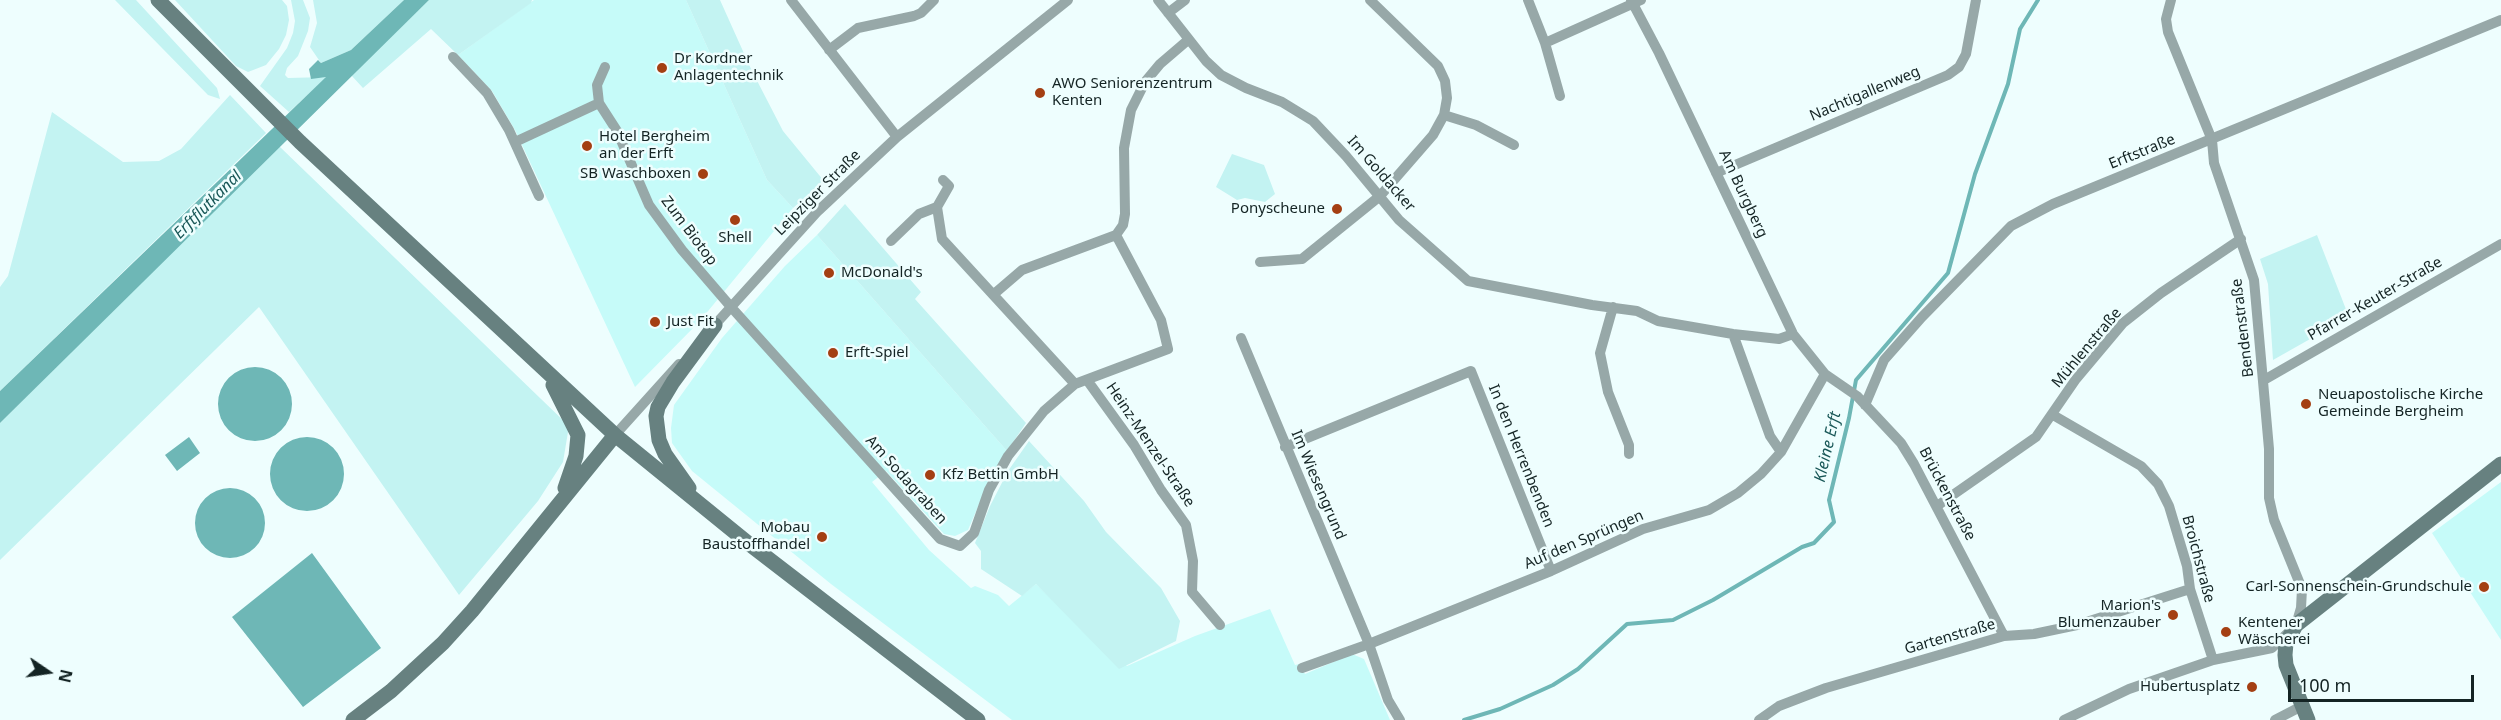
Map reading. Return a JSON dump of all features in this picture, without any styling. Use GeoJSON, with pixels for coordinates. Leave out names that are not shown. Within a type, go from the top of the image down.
{"type":"FeatureCollection","features":[{"type":"Feature","properties":{"kind":"main road"},"geometry":{"type":"LineString","coordinates":[[158,0],[270,114],[615,435],[748,543],[978,720]]}},
{"type":"Feature","properties":{"kind":"main road"},"geometry":{"type":"LineString","coordinates":[[700,503],[665,454],[659,440],[656,416],[658,407],[673,382],[715,325]]}},
{"type":"Feature","properties":{"kind":"main road"},"geometry":{"type":"LineString","coordinates":[[549,376],[578,435],[576,456],[561,500]]}},
{"type":"Feature","properties":{"kind":"main road"},"geometry":{"type":"LineString","coordinates":[[353,720],[391,691],[443,643],[472,611],[615,435]]}},
{"type":"Feature","properties":{"kind":"main road"},"geometry":{"type":"LineString","coordinates":[[2305,713],[2286,665],[2286,644],[2296,625],[2501,464]]}},
{"type":"Feature","properties":{"kind":"street"},"geometry":{"type":"LineString","coordinates":[[791,0],[897,138]]}},
{"type":"Feature","properties":{"kind":"street"},"geometry":{"type":"LineString","coordinates":[[829,50],[858,28],[914,16],[921,13],[933,0]]}},
{"type":"Feature","properties":{"kind":"street","name":"Leipziger Straße"},"geometry":{"type":"LineString","coordinates":[[615,435],[810,219],[897,138],[1068,0]]}},
{"type":"Feature","properties":{"kind":"street","name":"Im Goldacker"},"geometry":{"type":"LineString","coordinates":[[1158,0],[1188,40],[1221,75],[1282,102],[1313,121],[1399,220],[1468,281],[1637,311],[1658,321],[1733,334],[1779,339],[1793,334]]}},
{"type":"Feature","properties":{"kind":"street"},"geometry":{"type":"LineString","coordinates":[[1168,13],[1185,0]]}},
{"type":"Feature","properties":{"kind":"street"},"geometry":{"type":"LineString","coordinates":[[1260,262],[1302,259],[1380,196],[1433,135],[1444,115],[1447,98],[1445,81],[1438,66],[1370,0]]}},
{"type":"Feature","properties":{"kind":"street"},"geometry":{"type":"LineString","coordinates":[[1528,0],[1545,43],[1560,96]]}},
{"type":"Feature","properties":{"kind":"street","name":"Nachtigallenweg"},"geometry":{"type":"LineString","coordinates":[[1716,173],[1948,75],[1959,68],[1966,54],[1976,0]]}},
{"type":"Feature","properties":{"kind":"street","name":"Bendenstraße"},"geometry":{"type":"LineString","coordinates":[[2171,0],[2166,19],[2168,32],[2212,140],[2214,163],[2254,279],[2269,449],[2269,498],[2274,520],[2302,589],[2301,608],[2296,625]]}},
{"type":"Feature","properties":{"kind":"street"},"geometry":{"type":"LineString","coordinates":[[1545,43],[1635,1]]}},
{"type":"Feature","properties":{"kind":"street","name":"Am Burgberg"},"geometry":{"type":"LineString","coordinates":[[1635,1],[1793,334],[1825,374],[1841,383]]}},
{"type":"Feature","properties":{"kind":"street","name":"Erftstraße"},"geometry":{"type":"LineString","coordinates":[[1861,400],[1884,360],[1922,317],[2011,226],[2053,204],[2501,20]]}},
{"type":"Feature","properties":{"kind":"street"},"geometry":{"type":"LineString","coordinates":[[994,294],[1022,270],[1116,235],[1123,225],[1125,214],[1124,148],[1131,110],[1141,88],[1160,64],[1188,40]]}},
{"type":"Feature","properties":{"kind":"street"},"geometry":{"type":"LineString","coordinates":[[453,57],[487,93],[515,142],[539,196]]}},
{"type":"Feature","properties":{"kind":"street"},"geometry":{"type":"LineString","coordinates":[[515,142],[599,103],[597,85],[605,67]]}},
{"type":"Feature","properties":{"kind":"street","name":"Zum Biotop"},"geometry":{"type":"LineString","coordinates":[[599,103],[617,131],[650,205],[682,250],[731,307]]}},
{"type":"Feature","properties":{"kind":"street"},"geometry":{"type":"LineString","coordinates":[[1444,115],[1476,125],[1514,145]]}},
{"type":"Feature","properties":{"kind":"street"},"geometry":{"type":"LineString","coordinates":[[943,180],[949,186],[937,207],[942,239],[1075,384]]}},
{"type":"Feature","properties":{"kind":"street"},"geometry":{"type":"LineString","coordinates":[[891,241],[919,213],[937,207]]}},
{"type":"Feature","properties":{"kind":"street","name":"Am Sodagraben"},"geometry":{"type":"LineString","coordinates":[[731,307],[919,519],[940,539],[960,546],[974,533],[989,490],[1008,456],[1044,411],[1075,384],[1168,349],[1161,320],[1116,235]]}},
{"type":"Feature","properties":{"kind":"street","name":"Mühlenstraße"},"geometry":{"type":"LineString","coordinates":[[1937,506],[2036,437],[2076,379],[2123,323],[2161,293],[2241,239]]}},
{"type":"Feature","properties":{"kind":"street","name":"Pfarrer-Keuter-Straße"},"geometry":{"type":"LineString","coordinates":[[2264,380],[2501,244]]}},
{"type":"Feature","properties":{"kind":"street"},"geometry":{"type":"LineString","coordinates":[[1613,307],[1600,353],[1608,392],[1629,445],[1629,454]]}},
{"type":"Feature","properties":{"kind":"street"},"geometry":{"type":"LineString","coordinates":[[1733,334],[1770,435],[1780,452]]}},
{"type":"Feature","properties":{"kind":"street","name":"Im Wiesengrund"},"geometry":{"type":"LineString","coordinates":[[1241,338],[1369,644],[1388,700],[1400,720]]}},
{"type":"Feature","properties":{"kind":"street","name":"In den Herrenbenden"},"geometry":{"type":"LineString","coordinates":[[1285,447],[1471,371],[1551,571]]}},
{"type":"Feature","properties":{"kind":"street","name":"Auf den Sprüngen"},"geometry":{"type":"LineString","coordinates":[[1302,668],[1369,644],[1551,571],[1643,529],[1709,510],[1738,493],[1761,474],[1780,452],[1825,374]]}},
{"type":"Feature","properties":{"kind":"street","name":"Heinz-Menzel-Straße"},"geometry":{"type":"LineString","coordinates":[[1087,380],[1186,525],[1193,561],[1192,592],[1220,625]]}},
{"type":"Feature","properties":{"kind":"street","name":"Brückenstraße"},"geometry":{"type":"LineString","coordinates":[[1841,383],[1861,400],[1901,443],[1937,506],[2004,636]]}},
{"type":"Feature","properties":{"kind":"street","name":"Broichstraße"},"geometry":{"type":"LineString","coordinates":[[2053,415],[2141,466],[2158,484],[2169,506],[2187,566],[2190,589],[2212,660]]}},
{"type":"Feature","properties":{"kind":"street","name":"Gartenstraße"},"geometry":{"type":"LineString","coordinates":[[1759,720],[1779,706],[1826,688],[2004,636],[2034,634],[2077,625],[2190,589]]}},
{"type":"Feature","properties":{"kind":"street"},"geometry":{"type":"LineString","coordinates":[[2064,720],[2129,688],[2212,660],[2272,648],[2296,625]]}},
{"type":"Feature","properties":{"kind":"street"},"geometry":{"type":"LineString","coordinates":[[2275,720],[2305,713]]}},
{"type":"Feature","properties":{"kind":"shaded area"},"geometry":{"type":"Polygon","coordinates":[[[115,0],[136,0],[217,88],[220,99],[208,95],[115,0]]]}},
{"type":"Feature","properties":{"kind":"shaded area"},"geometry":{"type":"Polygon","coordinates":[[[175,0],[282,0],[287,6],[289,20],[286,35],[279,49],[266,65],[248,72],[236,66],[175,0]]]}},
{"type":"Feature","properties":{"kind":"shaded area"},"geometry":{"type":"Polygon","coordinates":[[[291,0],[303,0],[310,18],[308,31],[298,56],[287,68],[285,75],[288,78],[327,77],[289,112],[260,86],[287,48],[293,33],[295,21],[291,0]]]}},
{"type":"Feature","properties":{"kind":"shaded area"},"geometry":{"type":"Polygon","coordinates":[[[313,0],[404,0],[351,50],[321,63],[310,47],[317,23],[313,0]]]}},
{"type":"Feature","properties":{"kind":"shaded area"},"geometry":{"type":"Polygon","coordinates":[[[429,0],[532,0],[531,3],[458,55],[431,29],[363,88],[351,75],[429,0]]]}},
{"type":"Feature","properties":{"kind":"shaded area"},"geometry":{"type":"Polygon","coordinates":[[[534,0],[686,0],[767,180],[793,208],[699,322],[635,387],[515,130],[492,91],[458,55],[534,0]]]}},
{"type":"Feature","properties":{"kind":"shaded area"},"geometry":{"type":"Polygon","coordinates":[[[686,0],[720,0],[751,69],[783,131],[824,181],[793,208],[767,180],[686,0]]]}},
{"type":"Feature","properties":{"kind":"shaded area"},"geometry":{"type":"Polygon","coordinates":[[[230,95],[266,133],[0,391],[0,287],[8,276],[52,112],[123,162],[159,161],[181,149],[230,95]]]}},
{"type":"Feature","properties":{"kind":"shaded area"},"geometry":{"type":"Polygon","coordinates":[[[279,146],[569,426],[563,462],[538,501],[459,595],[259,307],[0,560],[0,423],[279,146]]]}},
{"type":"Feature","properties":{"kind":"shaded area"},"geometry":{"type":"Polygon","coordinates":[[[1232,154],[1264,165],[1275,194],[1265,202],[1245,198],[1237,200],[1216,187],[1232,154]]]}},
{"type":"Feature","properties":{"kind":"shaded area"},"geometry":{"type":"Polygon","coordinates":[[[845,204],[921,292],[915,299],[1026,423],[1007,451],[817,235],[845,204]]]}},
{"type":"Feature","properties":{"kind":"shaded area"},"geometry":{"type":"Polygon","coordinates":[[[817,235],[1007,451],[992,474],[968,530],[955,536],[944,534],[886,471],[872,482],[929,550],[971,588],[975,586],[998,595],[1009,606],[1036,584],[1127,666],[1195,636],[1270,609],[1295,665],[1299,664],[1305,674],[1352,654],[1364,659],[1390,720],[1012,720],[831,584],[692,471],[672,443],[674,405],[722,338],[785,266],[817,235]]]}},
{"type":"Feature","properties":{"kind":"shaded area"},"geometry":{"type":"Polygon","coordinates":[[[2317,235],[2349,317],[2273,360],[2268,284],[2260,259],[2317,235]]]}},
{"type":"Feature","properties":{"kind":"shaded area"},"geometry":{"type":"Polygon","coordinates":[[[1029,441],[1084,501],[1106,532],[1161,588],[1180,621],[1176,641],[1119,669],[1036,584],[1022,596],[981,569],[981,551],[975,543],[1008,471],[1029,441]]]}},
{"type":"Feature","properties":{"kind":"shaded area","name":"Carl-Sonnenschein-Grundschule"},"geometry":{"type":"Polygon","coordinates":[[[2501,482],[2501,640],[2432,533],[2501,482]]]}},
{"type":"Feature","properties":{"kind":"water","name":"Erftflutkanal"},"geometry":{"type":"Polygon","coordinates":[[[404,0],[429,0],[0,423],[0,391],[326,77],[311,79],[309,69],[318,60],[321,63],[351,50],[404,0]]]}},
{"type":"Feature","properties":{"kind":"water"},"geometry":{"type":"Polygon","coordinates":[[[255,367],[276,373],[286,383],[292,404],[286,425],[276,435],[255,441],[234,435],[224,425],[218,404],[224,383],[234,373],[255,367]]]}},
{"type":"Feature","properties":{"kind":"water"},"geometry":{"type":"Polygon","coordinates":[[[189,437],[200,453],[177,471],[165,455],[189,437]]]}},
{"type":"Feature","properties":{"kind":"water"},"geometry":{"type":"Polygon","coordinates":[[[300,437],[314,437],[328,443],[338,453],[344,467],[344,481],[338,495],[328,505],[314,511],[300,511],[286,505],[276,495],[270,481],[270,467],[276,453],[286,443],[300,437]]]}},
{"type":"Feature","properties":{"kind":"water"},"geometry":{"type":"Polygon","coordinates":[[[230,488],[243,491],[255,498],[262,510],[265,523],[262,536],[255,548],[243,555],[230,558],[217,555],[205,548],[198,536],[195,523],[198,510],[205,498],[217,491],[230,488]]]}},
{"type":"Feature","properties":{"kind":"water"},"geometry":{"type":"Polygon","coordinates":[[[312,553],[381,648],[303,707],[232,617],[312,553]]]}},
{"type":"Feature","properties":{"kind":"waterway","name":"Kleine Erft"},"geometry":{"type":"LineString","coordinates":[[1464,720],[1500,709],[1553,685],[1578,669],[1627,624],[1673,620],[1713,600],[1802,547],[1814,543],[1834,522],[1829,500],[1856,380],[1948,273],[1975,174],[2008,84],[2020,29],[2038,0]]}},
{"type":"Feature","properties":{"kind":"place","name":"Dr Kordner Anlagentechnik"},"geometry":{"type":"Point","coordinates":[662,68]}},
{"type":"Feature","properties":{"kind":"place","name":"AWO Seniorenzentrum Kenten"},"geometry":{"type":"Point","coordinates":[1040,93]}},
{"type":"Feature","properties":{"kind":"place","name":"Hotel Bergheim an der Erft"},"geometry":{"type":"Point","coordinates":[587,146]}},
{"type":"Feature","properties":{"kind":"place","name":"SB Waschboxen"},"geometry":{"type":"Point","coordinates":[703,174]}},
{"type":"Feature","properties":{"kind":"place","name":"Ponyscheune"},"geometry":{"type":"Point","coordinates":[1337,209]}},
{"type":"Feature","properties":{"kind":"place","name":"Shell"},"geometry":{"type":"Point","coordinates":[735,220]}},
{"type":"Feature","properties":{"kind":"place","name":"McDonald's"},"geometry":{"type":"Point","coordinates":[829,273]}},
{"type":"Feature","properties":{"kind":"place","name":"Just Fit"},"geometry":{"type":"Point","coordinates":[655,322]}},
{"type":"Feature","properties":{"kind":"place","name":"Erft-Spiel"},"geometry":{"type":"Point","coordinates":[833,353]}},
{"type":"Feature","properties":{"kind":"place","name":"Neuapostolische Kirche Gemeinde Bergheim"},"geometry":{"type":"Point","coordinates":[2306,404]}},
{"type":"Feature","properties":{"kind":"place","name":"Kfz Bettin GmbH"},"geometry":{"type":"Point","coordinates":[930,475]}},
{"type":"Feature","properties":{"kind":"place","name":"Mobau Baustoffhandel"},"geometry":{"type":"Point","coordinates":[822,537]}},
{"type":"Feature","properties":{"kind":"place","name":"Carl-Sonnenschein-Grundschule"},"geometry":{"type":"Point","coordinates":[2484,587]}},
{"type":"Feature","properties":{"kind":"place","name":"Marion's Blumenzauber"},"geometry":{"type":"Point","coordinates":[2173,615]}},
{"type":"Feature","properties":{"kind":"place","name":"Kentener Wäscherei"},"geometry":{"type":"Point","coordinates":[2226,632]}},
{"type":"Feature","properties":{"kind":"place","name":"Hubertusplatz"},"geometry":{"type":"Point","coordinates":[2252,687]}}]}
